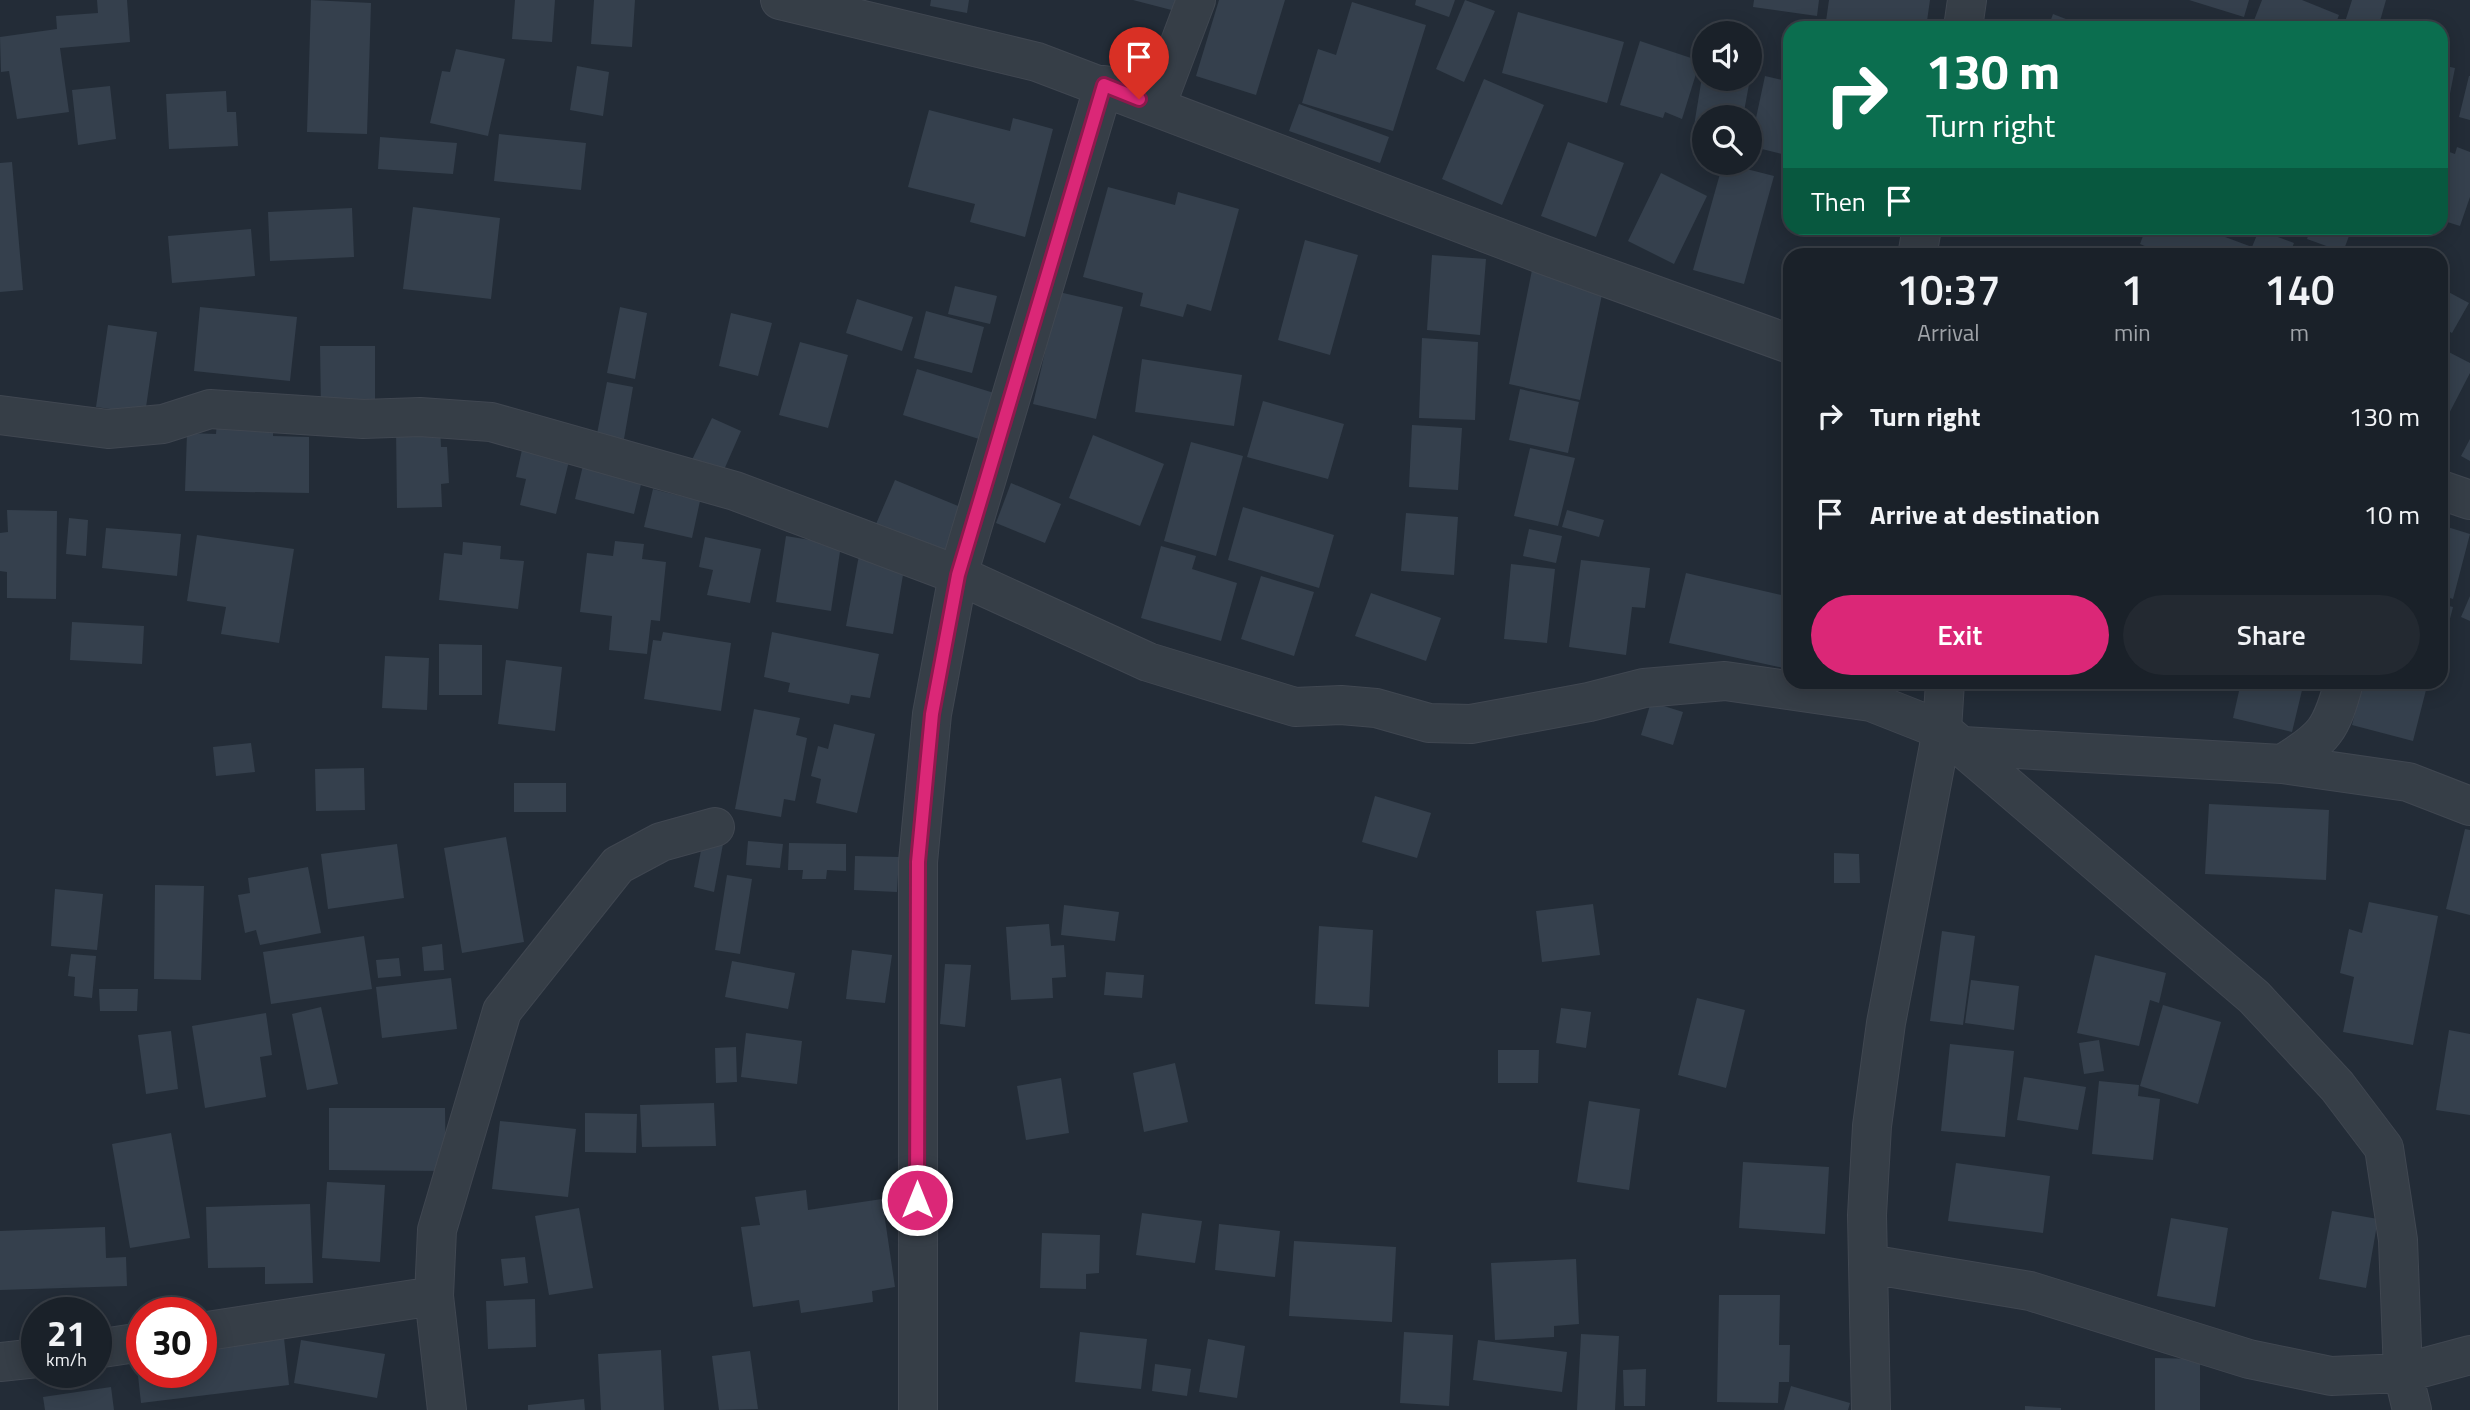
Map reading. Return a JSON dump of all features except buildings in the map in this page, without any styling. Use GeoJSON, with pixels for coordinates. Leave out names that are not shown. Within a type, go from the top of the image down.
{"type":"FeatureCollection","features":[{"type":"Feature","properties":{"kind":"street"},"geometry":{"type":"LineString","coordinates":[[780,0],[1037,62],[1104,85],[1362,187],[1783,341]]}},
{"type":"Feature","properties":{"kind":"street"},"geometry":{"type":"LineString","coordinates":[[1156,106],[1196,0]]}},
{"type":"Feature","properties":{"kind":"street"},"geometry":{"type":"LineString","coordinates":[[1964,21],[1968,0]]}},
{"type":"Feature","properties":{"kind":"street"},"geometry":{"type":"LineString","coordinates":[[918,1410],[918,862],[932,714],[958,575],[1104,85]]}},
{"type":"Feature","properties":{"kind":"street"},"geometry":{"type":"LineString","coordinates":[[0,415],[108,429],[163,424],[210,409],[363,419],[420,417],[491,422],[735,491],[958,575],[1148,662],[1295,707],[1341,705],[1376,708],[1429,723],[1472,724],[1589,702],[1644,688],[1725,681],[1871,702],[1952,738],[2254,998],[2337,1086],[2384,1147],[2398,1240],[2403,1373],[2412,1410]]}},
{"type":"Feature","properties":{"kind":"street"},"geometry":{"type":"LineString","coordinates":[[2448,492],[2470,500]]}},
{"type":"Feature","properties":{"kind":"street"},"geometry":{"type":"LineString","coordinates":[[1871,1410],[1867,1215],[1875,1100],[1886,1023],[1952,738],[1946,689]]}},
{"type":"Feature","properties":{"kind":"street"},"geometry":{"type":"LineString","coordinates":[[2282,764],[2312,746],[2333,722],[2342,689]]}},
{"type":"Feature","properties":{"kind":"street"},"geometry":{"type":"LineString","coordinates":[[1952,738],[2282,764],[2408,782],[2470,806]]}},
{"type":"Feature","properties":{"kind":"street"},"geometry":{"type":"LineString","coordinates":[[447,1410],[434,1296],[437,1230],[502,1011],[618,865],[662,842],[715,827]]}},
{"type":"Feature","properties":{"kind":"street"},"geometry":{"type":"LineString","coordinates":[[1869,1264],[2029,1291],[2249,1359],[2331,1376],[2403,1373],[2470,1355]]}},
{"type":"Feature","properties":{"kind":"street"},"geometry":{"type":"LineString","coordinates":[[217,1330],[434,1296]]}},
{"type":"Feature","properties":{"kind":"street"},"geometry":{"type":"LineString","coordinates":[[0,1362],[21,1360]]}},
{"type":"Feature","properties":{"kind":"route"},"geometry":{"type":"LineString","coordinates":[[917,1200],[918,862],[932,714],[958,575],[1104,85],[1139,99]]}}]}
